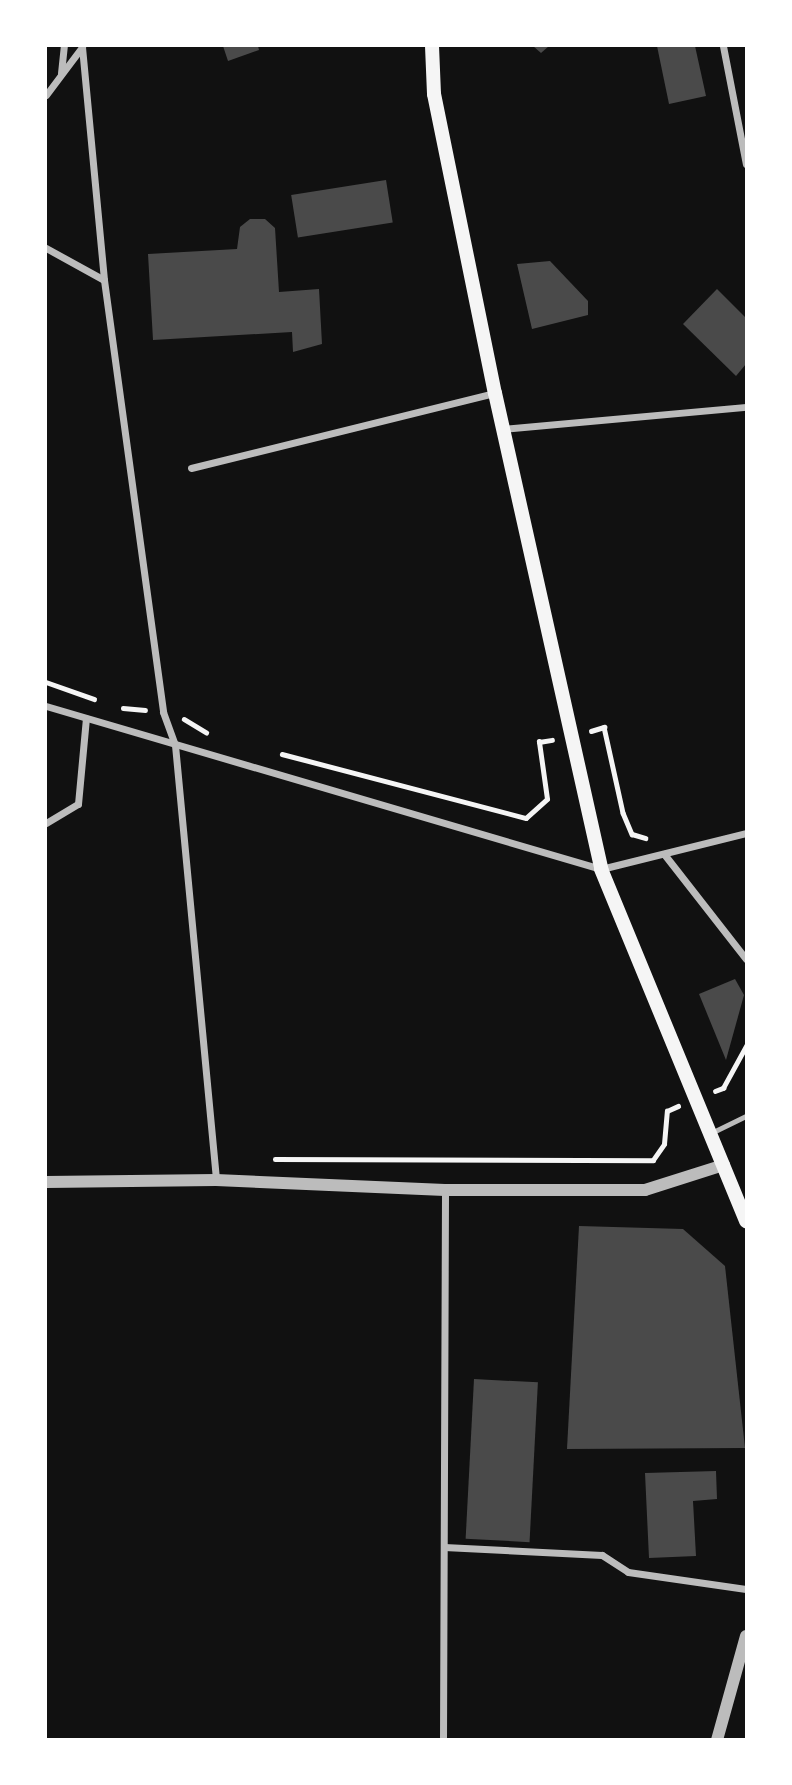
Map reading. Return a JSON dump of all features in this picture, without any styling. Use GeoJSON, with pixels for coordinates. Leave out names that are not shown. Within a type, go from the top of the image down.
{"type":"FeatureCollection","features":[{"type":"Feature","properties":{"kind":"main road"},"geometry":{"type":"LineString","coordinates":[[432,46],[434,94],[502,429],[601,869],[713,1132],[747,1221]]}},
{"type":"Feature","properties":{"kind":"street"},"geometry":{"type":"LineString","coordinates":[[61,74],[64,46]]}},
{"type":"Feature","properties":{"kind":"street"},"geometry":{"type":"LineString","coordinates":[[46,95],[84,46]]}},
{"type":"Feature","properties":{"kind":"street"},"geometry":{"type":"LineString","coordinates":[[84,46],[104,280],[163,712],[175,745],[216,1180]]}},
{"type":"Feature","properties":{"kind":"street"},"geometry":{"type":"LineString","coordinates":[[723,46],[747,164]]}},
{"type":"Feature","properties":{"kind":"street"},"geometry":{"type":"LineString","coordinates":[[46,248],[104,280]]}},
{"type":"Feature","properties":{"kind":"street"},"geometry":{"type":"LineString","coordinates":[[191,468],[495,393]]}},
{"type":"Feature","properties":{"kind":"street"},"geometry":{"type":"LineString","coordinates":[[502,429],[747,407]]}},
{"type":"Feature","properties":{"kind":"street"},"geometry":{"type":"LineString","coordinates":[[46,706],[601,869],[747,833]]}},
{"type":"Feature","properties":{"kind":"street"},"geometry":{"type":"LineString","coordinates":[[46,822],[78,804],[86,718]]}},
{"type":"Feature","properties":{"kind":"street"},"geometry":{"type":"LineString","coordinates":[[664,854],[747,959]]}},
{"type":"Feature","properties":{"kind":"street"},"geometry":{"type":"LineString","coordinates":[[46,1182],[216,1180],[445,1190],[645,1190],[724,1165]]}},
{"type":"Feature","properties":{"kind":"street"},"geometry":{"type":"LineString","coordinates":[[443,1740],[445,1190]]}},
{"type":"Feature","properties":{"kind":"street"},"geometry":{"type":"LineString","coordinates":[[444,1547],[602,1555],[628,1572],[747,1589]]}},
{"type":"Feature","properties":{"kind":"street"},"geometry":{"type":"LineString","coordinates":[[717,1740],[747,1636]]}},
{"type":"Feature","properties":{"kind":"lane"},"geometry":{"type":"LineString","coordinates":[[713,1132],[747,1116]]}},
{"type":"Feature","properties":{"kind":"path"},"geometry":{"type":"LineString","coordinates":[[46,682],[108,704]]}},
{"type":"Feature","properties":{"kind":"path"},"geometry":{"type":"LineString","coordinates":[[121,708],[163,712],[221,737]]}},
{"type":"Feature","properties":{"kind":"path"},"geometry":{"type":"LineString","coordinates":[[274,751],[526,818],[547,799],[539,742],[604,727],[632,834],[654,836]]}},
{"type":"Feature","properties":{"kind":"path"},"geometry":{"type":"LineString","coordinates":[[269,1159],[653,1160],[664,1144],[667,1111],[723,1088],[747,1046]]}},
{"type":"Feature","properties":{"kind":"building"},"geometry":{"type":"Polygon","coordinates":[[[223,46],[258,46],[259,50],[228,61],[223,46]]]}},
{"type":"Feature","properties":{"kind":"building"},"geometry":{"type":"Polygon","coordinates":[[[533,46],[549,46],[541,53],[533,46]]]}},
{"type":"Feature","properties":{"kind":"building"},"geometry":{"type":"Polygon","coordinates":[[[657,46],[695,46],[706,96],[669,104],[657,46]]]}},
{"type":"Feature","properties":{"kind":"building"},"geometry":{"type":"Polygon","coordinates":[[[386,180],[393,222],[298,237],[291,195],[386,180]]]}},
{"type":"Feature","properties":{"kind":"building"},"geometry":{"type":"Polygon","coordinates":[[[250,219],[265,219],[275,228],[279,292],[319,289],[322,344],[293,352],[292,332],[153,340],[148,254],[237,249],[240,227],[250,219]]]}},
{"type":"Feature","properties":{"kind":"building"},"geometry":{"type":"Polygon","coordinates":[[[550,261],[588,301],[588,315],[532,329],[517,264],[550,261]]]}},
{"type":"Feature","properties":{"kind":"building"},"geometry":{"type":"Polygon","coordinates":[[[717,289],[746,318],[746,364],[736,376],[683,324],[717,289]]]}},
{"type":"Feature","properties":{"kind":"building"},"geometry":{"type":"Polygon","coordinates":[[[735,979],[744,995],[726,1060],[699,994],[735,979]]]}},
{"type":"Feature","properties":{"kind":"building"},"geometry":{"type":"Polygon","coordinates":[[[579,1226],[683,1229],[725,1266],[745,1448],[567,1449],[579,1226]]]}},
{"type":"Feature","properties":{"kind":"building"},"geometry":{"type":"Polygon","coordinates":[[[474,1379],[538,1382],[530,1542],[466,1539],[474,1379]]]}},
{"type":"Feature","properties":{"kind":"building"},"geometry":{"type":"Polygon","coordinates":[[[716,1471],[717,1499],[693,1501],[696,1556],[649,1558],[645,1473],[716,1471]]]}}]}
